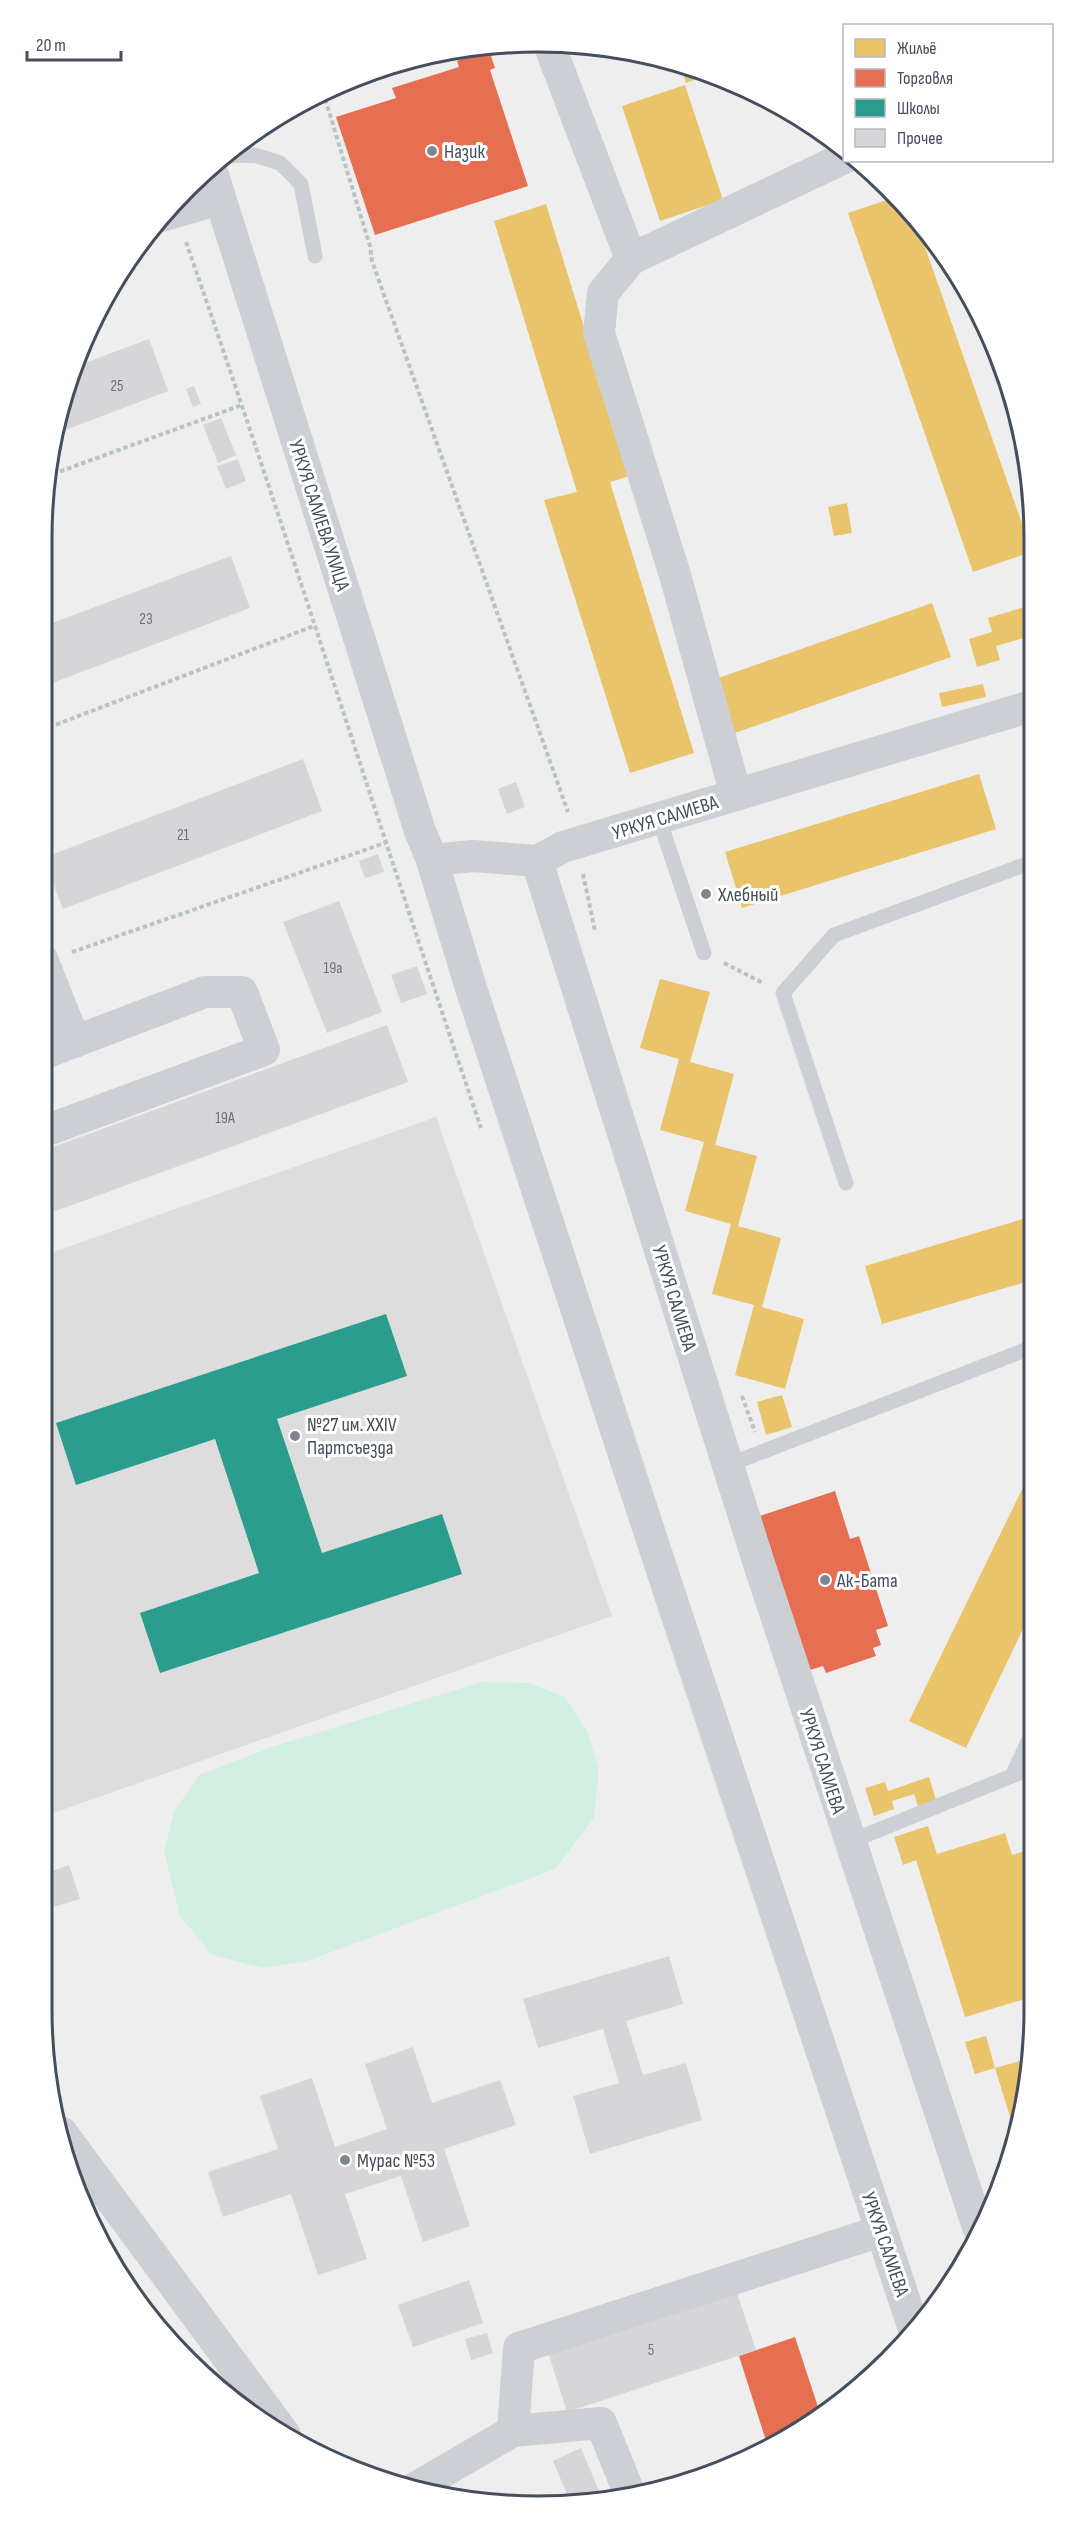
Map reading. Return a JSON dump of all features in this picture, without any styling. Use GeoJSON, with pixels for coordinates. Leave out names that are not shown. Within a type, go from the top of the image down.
{"type":"FeatureCollection","features":[{"type":"Feature","properties":{"kind":"street"},"geometry":{"type":"LineString","coordinates":[[552,53],[632,259]]}},
{"type":"Feature","properties":{"kind":"street"},"geometry":{"type":"LineString","coordinates":[[736,795],[675,575],[599,333],[603,293],[632,259],[842,159]]}},
{"type":"Feature","properties":{"kind":"street","name":"УРКУЯ САЛИЕВА УЛИЦА"},"geometry":{"type":"LineString","coordinates":[[213,177],[420,831],[432,860]]}},
{"type":"Feature","properties":{"kind":"street"},"geometry":{"type":"LineString","coordinates":[[180,211],[220,199]]}},
{"type":"Feature","properties":{"kind":"street","name":"УРКУЯ САЛИЕВА"},"geometry":{"type":"LineString","coordinates":[[976,2220],[849,1842],[537,861],[563,847],[1024,708]]}},
{"type":"Feature","properties":{"kind":"street"},"geometry":{"type":"LineString","coordinates":[[432,860],[473,856],[537,861]]}},
{"type":"Feature","properties":{"kind":"street","name":"УРКУЯ САЛИЕВА"},"geometry":{"type":"LineString","coordinates":[[432,860],[471,988],[660,1565],[911,2321]]}},
{"type":"Feature","properties":{"kind":"street"},"geometry":{"type":"LineString","coordinates":[[52,984],[75,1042]]}},
{"type":"Feature","properties":{"kind":"street"},"geometry":{"type":"LineString","coordinates":[[52,1050],[205,992],[242,992],[264,1050],[52,1128]]}},
{"type":"Feature","properties":{"kind":"street"},"geometry":{"type":"LineString","coordinates":[[72,2145],[271,2416]]}},
{"type":"Feature","properties":{"kind":"street"},"geometry":{"type":"LineString","coordinates":[[513,2431],[519,2348],[881,2231]]}},
{"type":"Feature","properties":{"kind":"street"},"geometry":{"type":"LineString","coordinates":[[426,2482],[513,2431],[602,2423],[627,2487]]}},
{"type":"Feature","properties":{"kind":"lane"},"geometry":{"type":"LineString","coordinates":[[240,155],[254,155],[280,163],[300,184],[315,256]]}},
{"type":"Feature","properties":{"kind":"lane"},"geometry":{"type":"LineString","coordinates":[[659,819],[704,953]]}},
{"type":"Feature","properties":{"kind":"lane"},"geometry":{"type":"LineString","coordinates":[[846,1183],[783,993],[834,935],[1024,865]]}},
{"type":"Feature","properties":{"kind":"lane"},"geometry":{"type":"LineString","coordinates":[[728,1465],[1024,1350]]}},
{"type":"Feature","properties":{"kind":"lane"},"geometry":{"type":"LineString","coordinates":[[1012,1776],[1024,1750]]}},
{"type":"Feature","properties":{"kind":"lane"},"geometry":{"type":"LineString","coordinates":[[849,1842],[1024,1771]]}},
{"type":"Feature","properties":{"kind":"path"},"geometry":{"type":"LineString","coordinates":[[326,102],[370,246],[372,261],[579,843],[584,886],[597,937]]}},
{"type":"Feature","properties":{"kind":"path"},"geometry":{"type":"LineString","coordinates":[[57,472],[242,405]]}},
{"type":"Feature","properties":{"kind":"path"},"geometry":{"type":"LineString","coordinates":[[52,726],[314,626]]}},
{"type":"Feature","properties":{"kind":"path"},"geometry":{"type":"LineString","coordinates":[[52,958],[420,831]]}},
{"type":"Feature","properties":{"kind":"path"},"geometry":{"type":"LineString","coordinates":[[704,953],[783,993]]}},
{"type":"Feature","properties":{"kind":"path"},"geometry":{"type":"LineString","coordinates":[[740,1390],[762,1452]]}},
{"type":"Feature","properties":{"kind":"shaded area","name":"№27 им. XXIV Партсъезда"},"geometry":{"type":"Polygon","coordinates":[[[436,1117],[612,1616],[52,1813],[52,1252],[436,1117]]]}},
{"type":"Feature","properties":{"kind":"green space"},"geometry":{"type":"Polygon","coordinates":[[[481,1682],[528,1683],[565,1697],[588,1733],[599,1771],[594,1818],[555,1869],[307,1961],[263,1968],[212,1955],[180,1916],[164,1851],[175,1810],[199,1775],[272,1747],[481,1682]]]}},
{"type":"Feature","properties":{"kind":"building: Жильё"},"geometry":{"type":"Polygon","coordinates":[[[683,75],[697,79],[686,83],[683,75]]]}},
{"type":"Feature","properties":{"kind":"building: Жильё"},"geometry":{"type":"Polygon","coordinates":[[[685,85],[723,200],[660,221],[622,106],[685,85]]]}},
{"type":"Feature","properties":{"kind":"building: Жильё"},"geometry":{"type":"Polygon","coordinates":[[[887,200],[923,242],[1024,528],[1024,554],[973,572],[848,213],[887,200]]]}},
{"type":"Feature","properties":{"kind":"building: Жильё"},"geometry":{"type":"Polygon","coordinates":[[[546,204],[630,476],[610,482],[694,753],[630,773],[544,500],[577,492],[494,221],[546,204]]]}},
{"type":"Feature","properties":{"kind":"building: Жильё"},"geometry":{"type":"Polygon","coordinates":[[[847,503],[852,533],[834,536],[828,507],[847,503]]]}},
{"type":"Feature","properties":{"kind":"building: Жильё"},"geometry":{"type":"Polygon","coordinates":[[[932,603],[951,657],[729,735],[710,681],[932,603]]]}},
{"type":"Feature","properties":{"kind":"building: Жильё"},"geometry":{"type":"Polygon","coordinates":[[[1024,607],[1024,638],[996,646],[1000,660],[977,667],[969,639],[992,632],[988,618],[1024,607]]]}},
{"type":"Feature","properties":{"kind":"building: Жильё"},"geometry":{"type":"Polygon","coordinates":[[[983,684],[986,697],[942,707],[939,693],[983,684]]]}},
{"type":"Feature","properties":{"kind":"building: Жильё"},"geometry":{"type":"Polygon","coordinates":[[[979,774],[996,829],[742,908],[725,852],[979,774]]]}},
{"type":"Feature","properties":{"kind":"building: Жильё"},"geometry":{"type":"Polygon","coordinates":[[[660,979],[710,992],[690,1062],[734,1074],[715,1145],[757,1156],[738,1226],[781,1238],[762,1307],[804,1319],[785,1389],[735,1375],[754,1305],[712,1294],[731,1224],[685,1211],[704,1142],[660,1130],[679,1059],[640,1048],[660,979]]]}},
{"type":"Feature","properties":{"kind":"building: Жильё"},"geometry":{"type":"Polygon","coordinates":[[[1024,1219],[1024,1283],[882,1324],[865,1266],[1024,1219]]]}},
{"type":"Feature","properties":{"kind":"building: Жильё"},"geometry":{"type":"Polygon","coordinates":[[[782,1395],[792,1427],[766,1435],[757,1402],[782,1395]]]}},
{"type":"Feature","properties":{"kind":"building: Жильё"},"geometry":{"type":"Polygon","coordinates":[[[1024,1485],[1024,1627],[966,1748],[909,1721],[1024,1485]]]}},
{"type":"Feature","properties":{"kind":"building: Жильё"},"geometry":{"type":"Polygon","coordinates":[[[929,1777],[936,1800],[918,1806],[914,1794],[892,1801],[894,1809],[874,1816],[865,1788],[885,1782],[888,1791],[929,1777]]]}},
{"type":"Feature","properties":{"kind":"building: Жильё"},"geometry":{"type":"Polygon","coordinates":[[[928,1826],[937,1854],[1005,1833],[1012,1855],[1024,1851],[1024,1999],[965,2017],[916,1860],[903,1865],[894,1837],[928,1826]]]}},
{"type":"Feature","properties":{"kind":"building: Жильё"},"geometry":{"type":"Polygon","coordinates":[[[986,2036],[995,2068],[975,2074],[965,2042],[986,2036]]]}},
{"type":"Feature","properties":{"kind":"building: Жильё"},"geometry":{"type":"Polygon","coordinates":[[[1021,2061],[1011,2121],[995,2068],[1021,2061]]]}},
{"type":"Feature","properties":{"kind":"building: Торговля","name":"Назик"},"geometry":{"type":"Polygon","coordinates":[[[493,55],[491,56],[495,68],[490,70],[528,186],[375,235],[336,117],[396,98],[392,88],[459,67],[457,61],[493,55]]]}},
{"type":"Feature","properties":{"kind":"building: Торговля"},"geometry":{"type":"Polygon","coordinates":[[[835,1491],[850,1539],[859,1536],[888,1626],[876,1630],[881,1645],[873,1648],[876,1656],[826,1673],[823,1666],[810,1670],[760,1516],[835,1491]]]}},
{"type":"Feature","properties":{"kind":"building: Торговля"},"geometry":{"type":"Polygon","coordinates":[[[795,2337],[818,2407],[765,2439],[739,2356],[795,2337]]]}},
{"type":"Feature","properties":{"kind":"building: Школы"},"geometry":{"type":"Polygon","coordinates":[[[386,1314],[407,1376],[277,1419],[322,1553],[442,1514],[462,1574],[160,1673],[140,1613],[259,1573],[215,1439],[76,1485],[56,1423],[386,1314]]]}},
{"type":"Feature","properties":{"kind":"building: Прочее"},"geometry":{"type":"Polygon","coordinates":[[[149,339],[168,391],[65,430],[85,363],[149,339]]]}},
{"type":"Feature","properties":{"kind":"building: Прочее"},"geometry":{"type":"Polygon","coordinates":[[[194,386],[201,404],[193,407],[186,389],[194,386]]]}},
{"type":"Feature","properties":{"kind":"building: Прочее"},"geometry":{"type":"Polygon","coordinates":[[[221,418],[236,455],[218,463],[203,425],[221,418]]]}},
{"type":"Feature","properties":{"kind":"building: Прочее"},"geometry":{"type":"Polygon","coordinates":[[[238,459],[246,481],[226,489],[217,466],[238,459]]]}},
{"type":"Feature","properties":{"kind":"building: Прочее"},"geometry":{"type":"Polygon","coordinates":[[[231,556],[250,608],[52,683],[52,623],[231,556]]]}},
{"type":"Feature","properties":{"kind":"building: Прочее"},"geometry":{"type":"Polygon","coordinates":[[[303,759],[322,811],[63,909],[52,881],[52,855],[303,759]]]}},
{"type":"Feature","properties":{"kind":"building: Прочее"},"geometry":{"type":"Polygon","coordinates":[[[516,782],[525,807],[507,814],[498,789],[516,782]]]}},
{"type":"Feature","properties":{"kind":"building: Прочее"},"geometry":{"type":"Polygon","coordinates":[[[378,854],[384,872],[365,878],[359,861],[378,854]]]}},
{"type":"Feature","properties":{"kind":"building: Прочее"},"geometry":{"type":"Polygon","coordinates":[[[339,901],[382,1012],[327,1033],[283,922],[339,901]]]}},
{"type":"Feature","properties":{"kind":"building: Прочее"},"geometry":{"type":"Polygon","coordinates":[[[417,966],[427,994],[401,1003],[391,975],[417,966]]]}},
{"type":"Feature","properties":{"kind":"building: Прочее"},"geometry":{"type":"Polygon","coordinates":[[[387,1025],[408,1082],[52,1212],[52,1147],[387,1025]]]}},
{"type":"Feature","properties":{"kind":"building: Прочее"},"geometry":{"type":"Polygon","coordinates":[[[69,1865],[80,1899],[53,1907],[52,1871],[69,1865]]]}},
{"type":"Feature","properties":{"kind":"building: Прочее"},"geometry":{"type":"Polygon","coordinates":[[[669,1956],[683,2004],[626,2021],[643,2075],[686,2063],[702,2120],[590,2154],[573,2096],[619,2083],[603,2029],[538,2048],[523,1999],[669,1956]]]}},
{"type":"Feature","properties":{"kind":"building: Прочее","name":"Мурас №53"},"geometry":{"type":"Polygon","coordinates":[[[413,2047],[432,2103],[500,2080],[516,2125],[444,2149],[470,2226],[423,2242],[401,2176],[345,2194],[367,2259],[318,2275],[291,2194],[223,2217],[208,2172],[278,2149],[260,2096],[312,2078],[335,2147],[387,2129],[365,2064],[413,2047]]]}},
{"type":"Feature","properties":{"kind":"building: Прочее"},"geometry":{"type":"Polygon","coordinates":[[[469,2280],[483,2323],[413,2347],[398,2305],[469,2280]]]}},
{"type":"Feature","properties":{"kind":"building: Прочее"},"geometry":{"type":"Polygon","coordinates":[[[735,2287],[756,2350],[567,2412],[547,2349],[735,2287]]]}},
{"type":"Feature","properties":{"kind":"building: Прочее"},"geometry":{"type":"Polygon","coordinates":[[[487,2333],[493,2353],[471,2360],[465,2339],[487,2333]]]}},
{"type":"Feature","properties":{"kind":"building: Прочее"},"geometry":{"type":"Polygon","coordinates":[[[581,2448],[599,2491],[567,2494],[553,2461],[581,2448]]]}},
{"type":"Feature","properties":{"kind":"place","name":"Назик"},"geometry":{"type":"Point","coordinates":[432,151]}},
{"type":"Feature","properties":{"kind":"place","name":"Хлебный"},"geometry":{"type":"Point","coordinates":[706,894]}},
{"type":"Feature","properties":{"kind":"place","name":"№27 им. XXIV Партсъезда"},"geometry":{"type":"Point","coordinates":[295,1436]}},
{"type":"Feature","properties":{"kind":"place","name":"Ак-Бата"},"geometry":{"type":"Point","coordinates":[825,1580]}},
{"type":"Feature","properties":{"kind":"place","name":"Мурас №53"},"geometry":{"type":"Point","coordinates":[345,2160]}}]}
